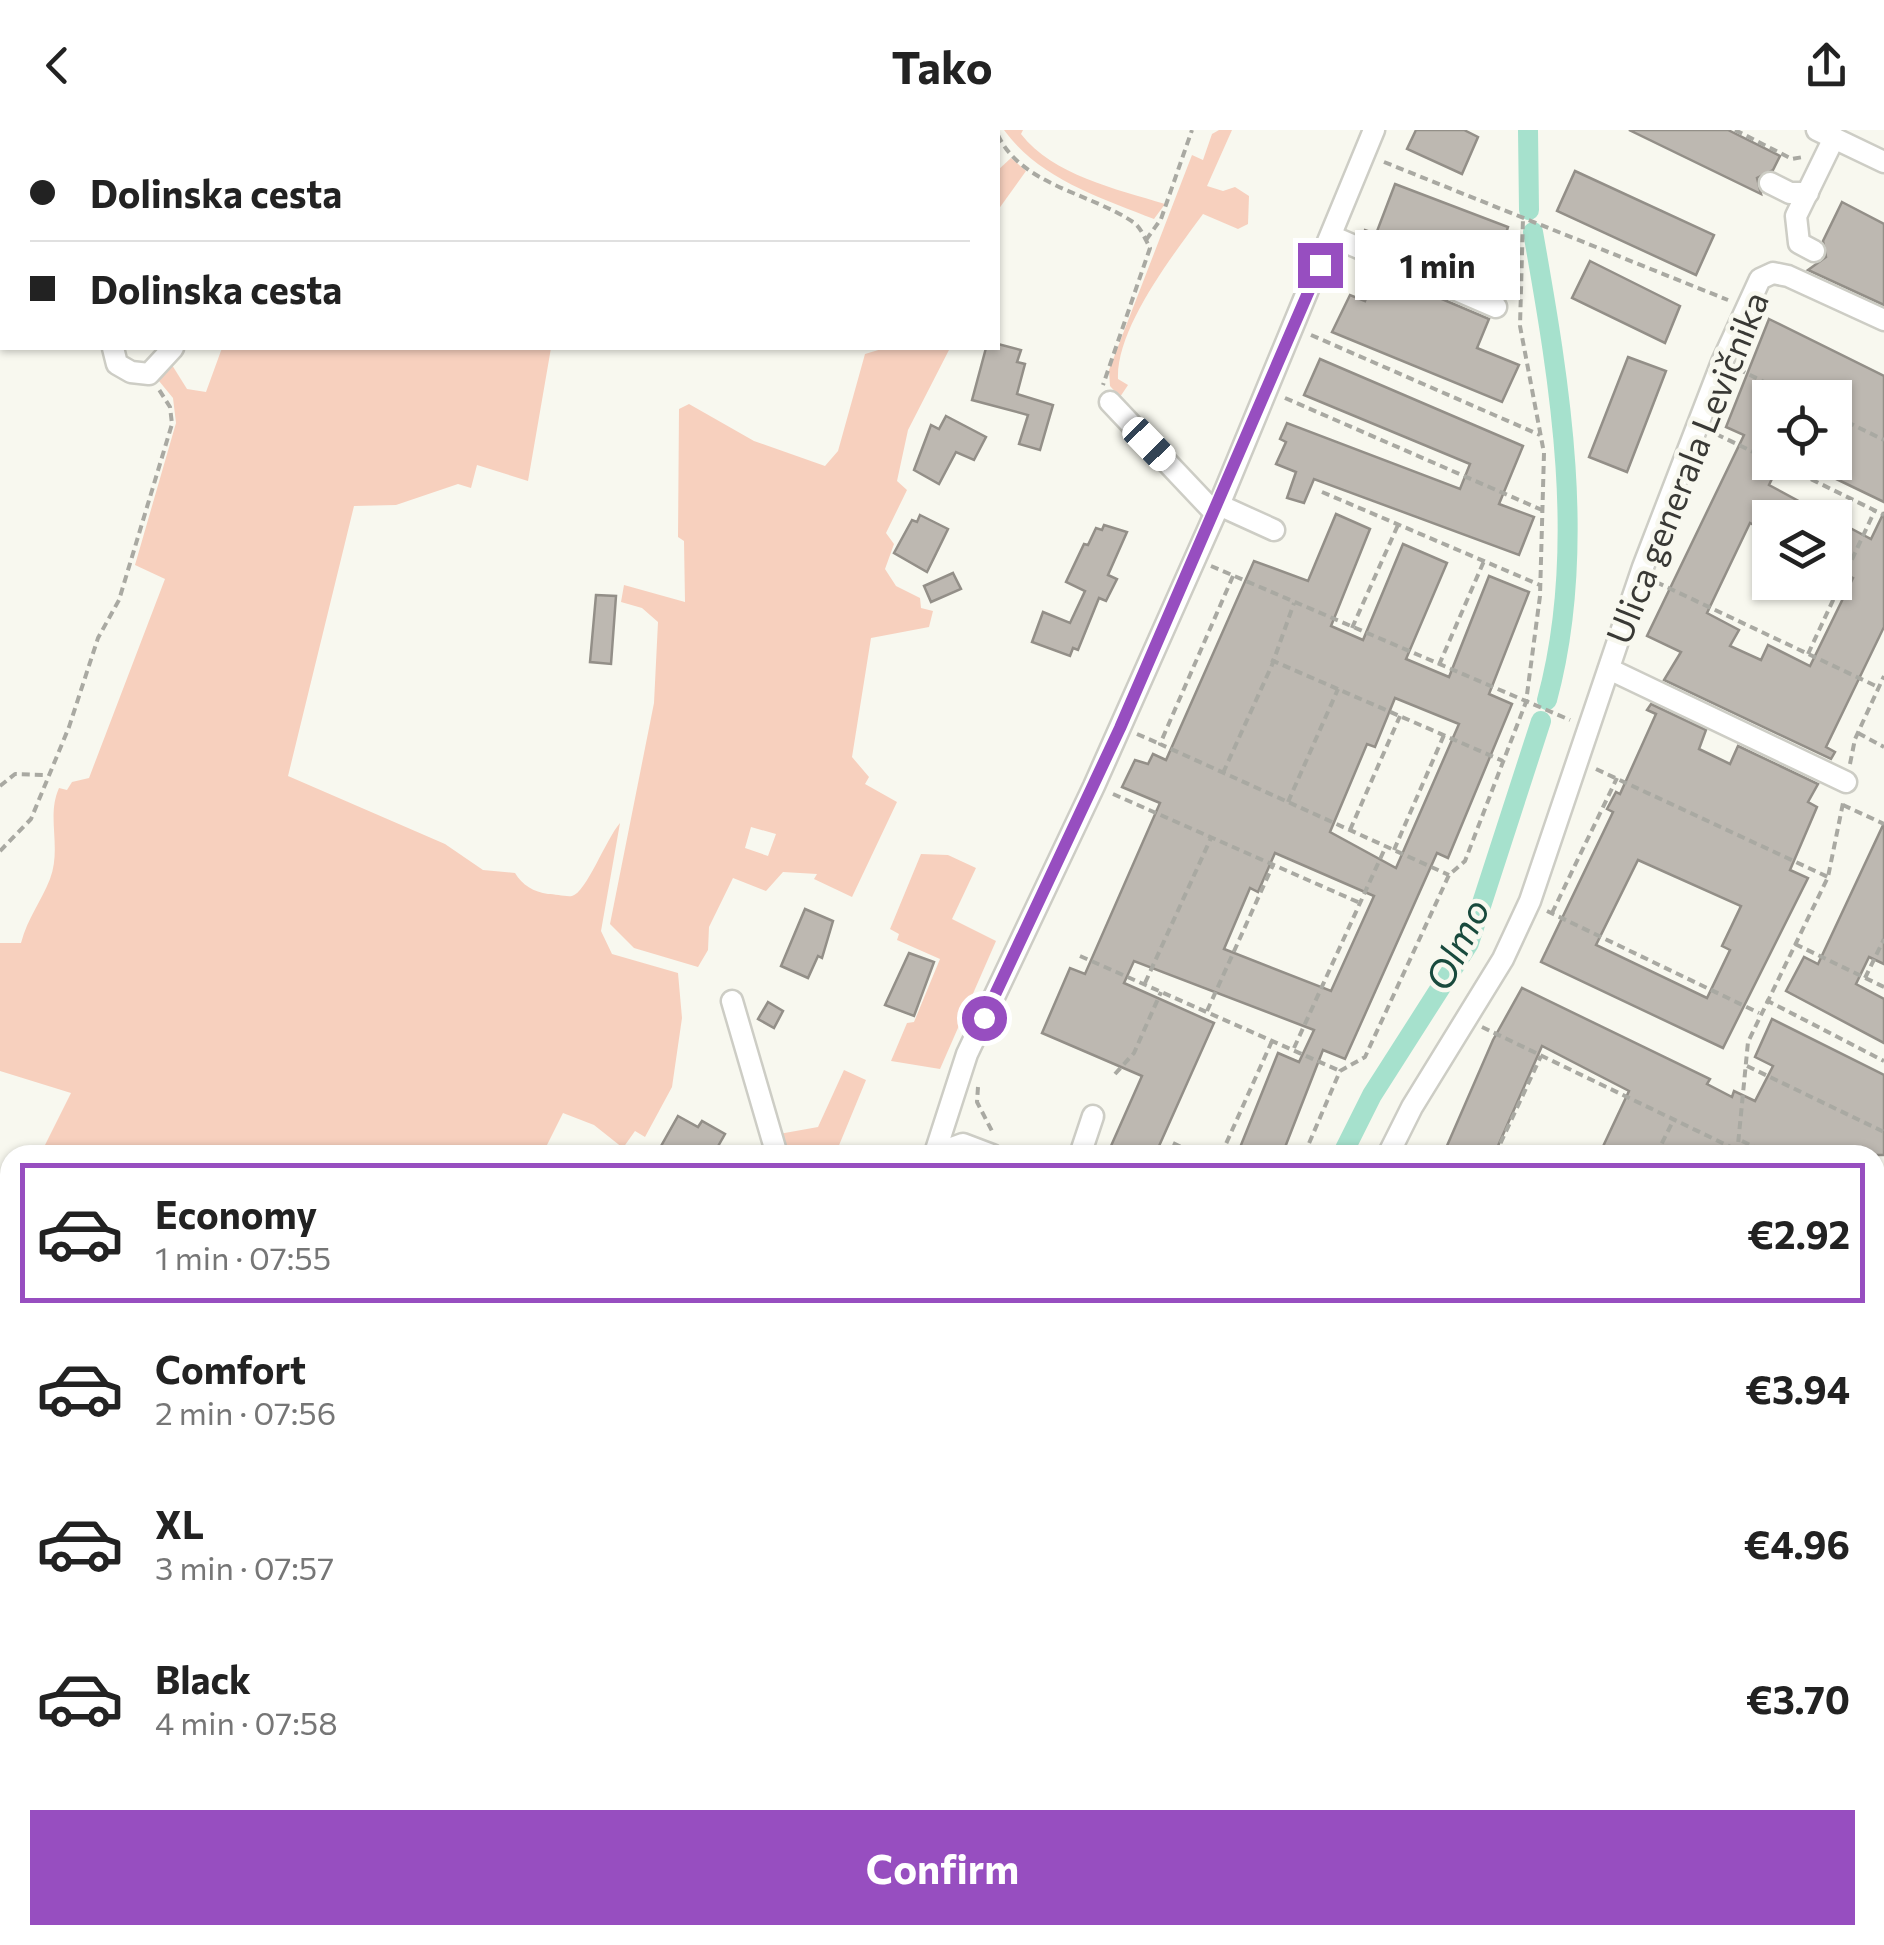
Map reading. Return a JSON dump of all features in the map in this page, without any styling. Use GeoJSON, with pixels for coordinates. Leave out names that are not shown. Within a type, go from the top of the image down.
{"type":"FeatureCollection","features":[{"type":"Feature","properties":{"kind":"street"},"geometry":{"type":"LineString","coordinates":[[937,1145],[967,1054],[1094,786],[1217,509],[1374,130]]}},
{"type":"Feature","properties":{"kind":"street"},"geometry":{"type":"LineString","coordinates":[[1814,251],[1799,243],[1794,228],[1826,140],[1884,162]]}},
{"type":"Feature","properties":{"kind":"street"},"geometry":{"type":"LineString","coordinates":[[1770,184],[1790,193],[1808,193]]}},
{"type":"Feature","properties":{"kind":"street"},"geometry":{"type":"LineString","coordinates":[[1332,236],[1496,307]]}},
{"type":"Feature","properties":{"kind":"street","name":"Ulica generala Levičnika"},"geometry":{"type":"LineString","coordinates":[[1393,1145],[1412,1107],[1469,1020],[1530,901],[1640,575],[1722,362],[1760,279],[1773,272],[1809,284],[1884,320]]}},
{"type":"Feature","properties":{"kind":"street"},"geometry":{"type":"LineString","coordinates":[[114,350],[117,364],[149,374],[171,350]]}},
{"type":"Feature","properties":{"kind":"street"},"geometry":{"type":"LineString","coordinates":[[1110,402],[1217,509],[1274,530]]}},
{"type":"Feature","properties":{"kind":"street","name":"Ulica generala Levičnika"},"geometry":{"type":"LineString","coordinates":[[1609,669],[1846,782]]}},
{"type":"Feature","properties":{"kind":"street"},"geometry":{"type":"LineString","coordinates":[[732,1001],[774,1145]]}},
{"type":"Feature","properties":{"kind":"street"},"geometry":{"type":"LineString","coordinates":[[953,1105],[981,1145]]}},
{"type":"Feature","properties":{"kind":"street"},"geometry":{"type":"LineString","coordinates":[[1084,1145],[1094,1116]]}},
{"type":"Feature","properties":{"kind":"path"},"geometry":{"type":"LineString","coordinates":[[1146,240],[1161,219],[1192,130]]}},
{"type":"Feature","properties":{"kind":"path"},"geometry":{"type":"LineString","coordinates":[[1736,130],[1792,159],[1826,140]]}},
{"type":"Feature","properties":{"kind":"path"},"geometry":{"type":"LineString","coordinates":[[1000,139],[1008,156],[1090,203],[1137,223],[1150,248],[1103,384],[1110,402]]}},
{"type":"Feature","properties":{"kind":"path"},"geometry":{"type":"LineString","coordinates":[[1382,160],[1746,308]]}},
{"type":"Feature","properties":{"kind":"path"},"geometry":{"type":"LineString","coordinates":[[1308,1145],[1340,1070],[1365,1056],[1449,875],[1465,861],[1526,702],[1540,585],[1542,510],[1540,435],[1520,326],[1522,218]]}},
{"type":"Feature","properties":{"kind":"path"},"geometry":{"type":"LineString","coordinates":[[1310,334],[1540,435]]}},
{"type":"Feature","properties":{"kind":"path"},"geometry":{"type":"LineString","coordinates":[[1722,362],[1759,380]]}},
{"type":"Feature","properties":{"kind":"path"},"geometry":{"type":"LineString","coordinates":[[0,852],[30,820],[69,726],[98,638],[120,600],[172,424],[170,407],[149,374]]}},
{"type":"Feature","properties":{"kind":"path"},"geometry":{"type":"LineString","coordinates":[[1284,397],[1542,510]]}},
{"type":"Feature","properties":{"kind":"path"},"geometry":{"type":"LineString","coordinates":[[1852,424],[1884,440]]}},
{"type":"Feature","properties":{"kind":"path"},"geometry":{"type":"LineString","coordinates":[[1698,425],[1752,451]]}},
{"type":"Feature","properties":{"kind":"path"},"geometry":{"type":"LineString","coordinates":[[1813,480],[1884,514]]}},
{"type":"Feature","properties":{"kind":"path"},"geometry":{"type":"LineString","coordinates":[[1322,492],[1540,585]]}},
{"type":"Feature","properties":{"kind":"path"},"geometry":{"type":"LineString","coordinates":[[1808,654],[1876,510]]}},
{"type":"Feature","properties":{"kind":"path"},"geometry":{"type":"LineString","coordinates":[[1352,628],[1398,524]]}},
{"type":"Feature","properties":{"kind":"path"},"geometry":{"type":"LineString","coordinates":[[1439,665],[1484,561]]}},
{"type":"Feature","properties":{"kind":"path"},"geometry":{"type":"LineString","coordinates":[[1210,566],[1588,727]]}},
{"type":"Feature","properties":{"kind":"path"},"geometry":{"type":"LineString","coordinates":[[1640,575],[1878,687]]}},
{"type":"Feature","properties":{"kind":"path"},"geometry":{"type":"LineString","coordinates":[[1160,744],[1233,576]]}},
{"type":"Feature","properties":{"kind":"path"},"geometry":{"type":"LineString","coordinates":[[1224,773],[1294,603]]}},
{"type":"Feature","properties":{"kind":"path"},"geometry":{"type":"LineString","coordinates":[[1271,660],[1503,761]]}},
{"type":"Feature","properties":{"kind":"path"},"geometry":{"type":"LineString","coordinates":[[1741,1145],[1748,1042],[1828,877],[1858,733],[1884,676]]}},
{"type":"Feature","properties":{"kind":"path"},"geometry":{"type":"LineString","coordinates":[[1288,802],[1338,689]]}},
{"type":"Feature","properties":{"kind":"path"},"geometry":{"type":"LineString","coordinates":[[1350,830],[1400,716]]}},
{"type":"Feature","properties":{"kind":"path"},"geometry":{"type":"LineString","coordinates":[[1135,733],[1449,875]]}},
{"type":"Feature","properties":{"kind":"path"},"geometry":{"type":"LineString","coordinates":[[1858,733],[1884,746]]}},
{"type":"Feature","properties":{"kind":"path"},"geometry":{"type":"LineString","coordinates":[[1394,850],[1444,736]]}},
{"type":"Feature","properties":{"kind":"path"},"geometry":{"type":"LineString","coordinates":[[1576,760],[1828,877]]}},
{"type":"Feature","properties":{"kind":"path"},"geometry":{"type":"LineString","coordinates":[[0,786],[15,774],[46,775]]}},
{"type":"Feature","properties":{"kind":"path"},"geometry":{"type":"LineString","coordinates":[[1552,914],[1617,778]]}},
{"type":"Feature","properties":{"kind":"path"},"geometry":{"type":"LineString","coordinates":[[1109,792],[1360,903]]}},
{"type":"Feature","properties":{"kind":"path"},"geometry":{"type":"LineString","coordinates":[[1842,804],[1884,824]]}},
{"type":"Feature","properties":{"kind":"path"},"geometry":{"type":"LineString","coordinates":[[1144,984],[1211,838]]}},
{"type":"Feature","properties":{"kind":"path"},"geometry":{"type":"LineString","coordinates":[[1294,1048],[1386,846]]}},
{"type":"Feature","properties":{"kind":"path"},"geometry":{"type":"LineString","coordinates":[[1206,1012],[1273,865]]}},
{"type":"Feature","properties":{"kind":"path"},"geometry":{"type":"LineString","coordinates":[[1530,901],[1759,1013]]}},
{"type":"Feature","properties":{"kind":"path"},"geometry":{"type":"LineString","coordinates":[[1865,978],[1884,939]]}},
{"type":"Feature","properties":{"kind":"path"},"geometry":{"type":"LineString","coordinates":[[1795,944],[1884,987]]}},
{"type":"Feature","properties":{"kind":"path"},"geometry":{"type":"LineString","coordinates":[[1080,956],[1340,1070]]}},
{"type":"Feature","properties":{"kind":"path"},"geometry":{"type":"LineString","coordinates":[[1115,1074],[1134,1054],[1161,992]]}},
{"type":"Feature","properties":{"kind":"path"},"geometry":{"type":"LineString","coordinates":[[1766,1000],[1884,1061]]}},
{"type":"Feature","properties":{"kind":"path"},"geometry":{"type":"LineString","coordinates":[[1469,1020],[1722,1145]]}},
{"type":"Feature","properties":{"kind":"path"},"geometry":{"type":"LineString","coordinates":[[1225,1145],[1272,1041]]}},
{"type":"Feature","properties":{"kind":"path"},"geometry":{"type":"LineString","coordinates":[[1500,1145],[1540,1056]]}},
{"type":"Feature","properties":{"kind":"path"},"geometry":{"type":"LineString","coordinates":[[1747,1066],[1884,1132]]}},
{"type":"Feature","properties":{"kind":"path"},"geometry":{"type":"LineString","coordinates":[[1661,1145],[1673,1121]]}},
{"type":"Feature","properties":{"kind":"path"},"geometry":{"type":"LineString","coordinates":[[1742,1141],[1750,1145]]}},
{"type":"Feature","properties":{"kind":"shaded area"},"geometry":{"type":"Polygon","coordinates":[[[1004,130],[1023,130],[1021,134],[1034,148],[1068,170],[1165,204],[1154,219],[1072,185],[1035,161],[1004,130]]]}},
{"type":"Feature","properties":{"kind":"shaded area"},"geometry":{"type":"Polygon","coordinates":[[[1232,130],[1207,186],[1223,191],[1235,187],[1249,196],[1248,224],[1238,229],[1203,214],[1148,293],[1126,337],[1118,379],[1128,385],[1120,397],[1110,386],[1109,370],[1192,155],[1203,160],[1212,134],[1232,130]]]}},
{"type":"Feature","properties":{"kind":"shaded area"},"geometry":{"type":"Polygon","coordinates":[[[1011,158],[1026,171],[1000,207],[1000,168],[1011,158]]]}},
{"type":"Feature","properties":{"kind":"shaded area"},"geometry":{"type":"Polygon","coordinates":[[[221,350],[551,350],[528,481],[477,465],[471,488],[458,484],[396,505],[354,506],[288,776],[445,844],[483,870],[515,873],[529,887],[548,894],[578,893],[620,823],[601,931],[612,954],[678,973],[682,1018],[672,1087],[645,1137],[635,1131],[625,1145],[619,1145],[594,1125],[563,1113],[547,1145],[45,1145],[71,1093],[0,1071],[0,943],[21,943],[53,867],[54,810],[59,788],[67,790],[72,782],[89,778],[165,579],[135,565],[176,423],[173,398],[159,381],[172,365],[187,389],[206,392],[221,350]]]}},
{"type":"Feature","properties":{"kind":"shaded area"},"geometry":{"type":"Polygon","coordinates":[[[878,350],[949,350],[908,430],[897,481],[907,490],[886,533],[894,544],[885,569],[896,586],[920,598],[921,608],[933,611],[929,627],[871,638],[852,757],[869,777],[865,784],[897,802],[852,897],[814,879],[817,874],[783,872],[766,891],[733,878],[709,927],[708,950],[698,967],[634,948],[610,924],[654,703],[658,622],[642,608],[621,602],[624,585],[685,602],[684,541],[678,537],[679,409],[689,404],[754,441],[825,466],[838,451],[865,354],[878,350]],[[751,827],[745,848],[768,856],[776,834],[751,827]]]}},
{"type":"Feature","properties":{"kind":"shaded area"},"geometry":{"type":"Polygon","coordinates":[[[921,854],[948,855],[976,868],[952,919],[996,941],[940,1069],[891,1061],[907,1023],[914,1022],[940,959],[897,940],[899,934],[890,929],[921,854]]]}},
{"type":"Feature","properties":{"kind":"shaded area"},"geometry":{"type":"Polygon","coordinates":[[[844,1070],[866,1080],[839,1145],[781,1145],[779,1134],[818,1127],[844,1070]]]}},
{"type":"Feature","properties":{"kind":"building"},"geometry":{"type":"Polygon","coordinates":[[[1416,130],[1464,130],[1478,137],[1462,174],[1407,149],[1416,130]]]}},
{"type":"Feature","properties":{"kind":"building"},"geometry":{"type":"Polygon","coordinates":[[[1629,130],[1728,130],[1780,156],[1773,170],[1757,178],[1761,194],[1629,130]]]}},
{"type":"Feature","properties":{"kind":"building"},"geometry":{"type":"Polygon","coordinates":[[[1575,171],[1714,235],[1696,275],[1557,211],[1575,171]]]}},
{"type":"Feature","properties":{"kind":"building"},"geometry":{"type":"Polygon","coordinates":[[[1395,184],[1508,227],[1500,252],[1511,257],[1498,293],[1363,235],[1365,230],[1376,234],[1395,184]]]}},
{"type":"Feature","properties":{"kind":"building"},"geometry":{"type":"Polygon","coordinates":[[[1842,202],[1884,224],[1884,305],[1808,270],[1826,257],[1823,241],[1842,202]]]}},
{"type":"Feature","properties":{"kind":"building"},"geometry":{"type":"Polygon","coordinates":[[[1590,261],[1680,306],[1665,343],[1572,298],[1590,261]]]}},
{"type":"Feature","properties":{"kind":"building"},"geometry":{"type":"Polygon","coordinates":[[[1376,271],[1489,319],[1477,348],[1519,365],[1502,402],[1332,332],[1350,295],[1365,301],[1376,271]]]}},
{"type":"Feature","properties":{"kind":"building"},"geometry":{"type":"Polygon","coordinates":[[[1769,319],[1884,376],[1884,502],[1838,480],[1852,480],[1852,380],[1752,380],[1752,480],[1771,480],[1769,485],[1797,500],[1752,500],[1752,524],[1707,613],[1739,630],[1730,646],[1761,660],[1768,645],[1810,666],[1842,600],[1852,600],[1852,529],[1871,539],[1884,512],[1884,627],[1826,747],[1835,752],[1831,759],[1664,680],[1681,652],[1647,636],[1744,435],[1726,427],[1769,319]]]}},
{"type":"Feature","properties":{"kind":"building"},"geometry":{"type":"Polygon","coordinates":[[[1000,345],[1021,350],[1017,362],[1025,364],[1017,394],[1053,405],[1040,450],[1019,444],[1028,415],[972,400],[985,350],[1000,350],[1000,345]]]}},
{"type":"Feature","properties":{"kind":"building"},"geometry":{"type":"Polygon","coordinates":[[[1628,357],[1666,371],[1627,472],[1589,457],[1628,357]]]}},
{"type":"Feature","properties":{"kind":"building"},"geometry":{"type":"Polygon","coordinates":[[[1320,359],[1523,446],[1499,504],[1534,517],[1519,555],[1314,479],[1304,503],[1287,498],[1296,472],[1276,464],[1286,442],[1280,439],[1287,423],[1460,489],[1470,464],[1304,395],[1320,359]]]}},
{"type":"Feature","properties":{"kind":"building"},"geometry":{"type":"Polygon","coordinates":[[[946,416],[986,437],[974,460],[956,452],[939,484],[914,470],[931,425],[939,429],[946,416]]]}},
{"type":"Feature","properties":{"kind":"building"},"geometry":{"type":"Polygon","coordinates":[[[1336,514],[1370,529],[1331,626],[1363,640],[1403,544],[1447,563],[1406,659],[1449,677],[1489,576],[1529,592],[1489,694],[1512,704],[1448,858],[1437,853],[1345,1059],[1323,1050],[1286,1145],[1241,1145],[1278,1053],[1299,1062],[1314,1030],[1134,961],[1124,983],[1214,1023],[1159,1145],[1111,1145],[1142,1076],[1042,1033],[1070,968],[1085,974],[1160,803],[1122,787],[1135,760],[1148,764],[1153,754],[1166,760],[1254,561],[1308,581],[1336,514]],[[1395,698],[1375,747],[1367,744],[1330,832],[1396,868],[1459,724],[1395,698]],[[1275,853],[1258,892],[1250,888],[1224,949],[1331,991],[1374,896],[1275,853]]]}},
{"type":"Feature","properties":{"kind":"building"},"geometry":{"type":"Polygon","coordinates":[[[920,515],[948,529],[927,572],[894,553],[912,520],[917,522],[920,515]]]}},
{"type":"Feature","properties":{"kind":"building"},"geometry":{"type":"Polygon","coordinates":[[[1104,525],[1127,532],[1108,575],[1117,579],[1106,601],[1099,598],[1078,650],[1073,648],[1070,656],[1032,642],[1043,612],[1070,623],[1085,591],[1066,582],[1084,544],[1088,545],[1096,528],[1102,530],[1104,525]]]}},
{"type":"Feature","properties":{"kind":"building"},"geometry":{"type":"Polygon","coordinates":[[[953,573],[961,589],[931,602],[924,586],[953,573]]]}},
{"type":"Feature","properties":{"kind":"building"},"geometry":{"type":"Polygon","coordinates":[[[596,595],[616,596],[611,664],[590,662],[596,595]]]}},
{"type":"Feature","properties":{"kind":"building"},"geometry":{"type":"Polygon","coordinates":[[[1651,704],[1706,730],[1699,749],[1730,764],[1738,746],[1818,784],[1808,802],[1817,807],[1790,870],[1808,878],[1723,1048],[1541,962],[1613,812],[1607,809],[1616,792],[1620,794],[1656,714],[1647,710],[1651,704]],[[1638,860],[1596,945],[1707,998],[1730,950],[1722,946],[1741,906],[1638,860]]]}},
{"type":"Feature","properties":{"kind":"building"},"geometry":{"type":"Polygon","coordinates":[[[1884,823],[1884,964],[1869,957],[1856,984],[1884,999],[1884,1043],[1786,991],[1804,957],[1818,964],[1884,823]]]}},
{"type":"Feature","properties":{"kind":"building"},"geometry":{"type":"Polygon","coordinates":[[[805,909],[833,921],[822,958],[818,956],[808,978],[781,966],[805,909]]]}},
{"type":"Feature","properties":{"kind":"building"},"geometry":{"type":"Polygon","coordinates":[[[909,953],[934,962],[914,1016],[885,1005],[909,953]]]}},
{"type":"Feature","properties":{"kind":"building"},"geometry":{"type":"Polygon","coordinates":[[[1522,988],[1710,1079],[1707,1084],[1732,1097],[1734,1091],[1755,1101],[1773,1066],[1755,1057],[1772,1019],[1884,1075],[1884,1145],[1604,1145],[1629,1091],[1542,1046],[1498,1145],[1447,1145],[1493,1040],[1522,988]]]}},
{"type":"Feature","properties":{"kind":"building"},"geometry":{"type":"Polygon","coordinates":[[[768,1002],[783,1011],[774,1028],[758,1019],[768,1002]]]}},
{"type":"Feature","properties":{"kind":"building"},"geometry":{"type":"Polygon","coordinates":[[[678,1116],[698,1127],[702,1121],[725,1134],[719,1145],[662,1145],[678,1116]]]}},
{"type":"Feature","properties":{"kind":"waterway"},"geometry":{"type":"LineString","coordinates":[[1528,130],[1529,210]]}},
{"type":"Feature","properties":{"kind":"waterway"},"geometry":{"type":"LineString","coordinates":[[1533,232],[1560,407],[1568,526],[1566,585],[1547,700]]}},
{"type":"Feature","properties":{"kind":"waterway","name":"Olmo"},"geometry":{"type":"LineString","coordinates":[[1347,1145],[1372,1095],[1469,943],[1541,721]]}},
{"type":"Feature","properties":{"kind":"route"},"geometry":{"type":"LineString","coordinates":[[984,1018],[1120,728],[1320,265]]}}]}
